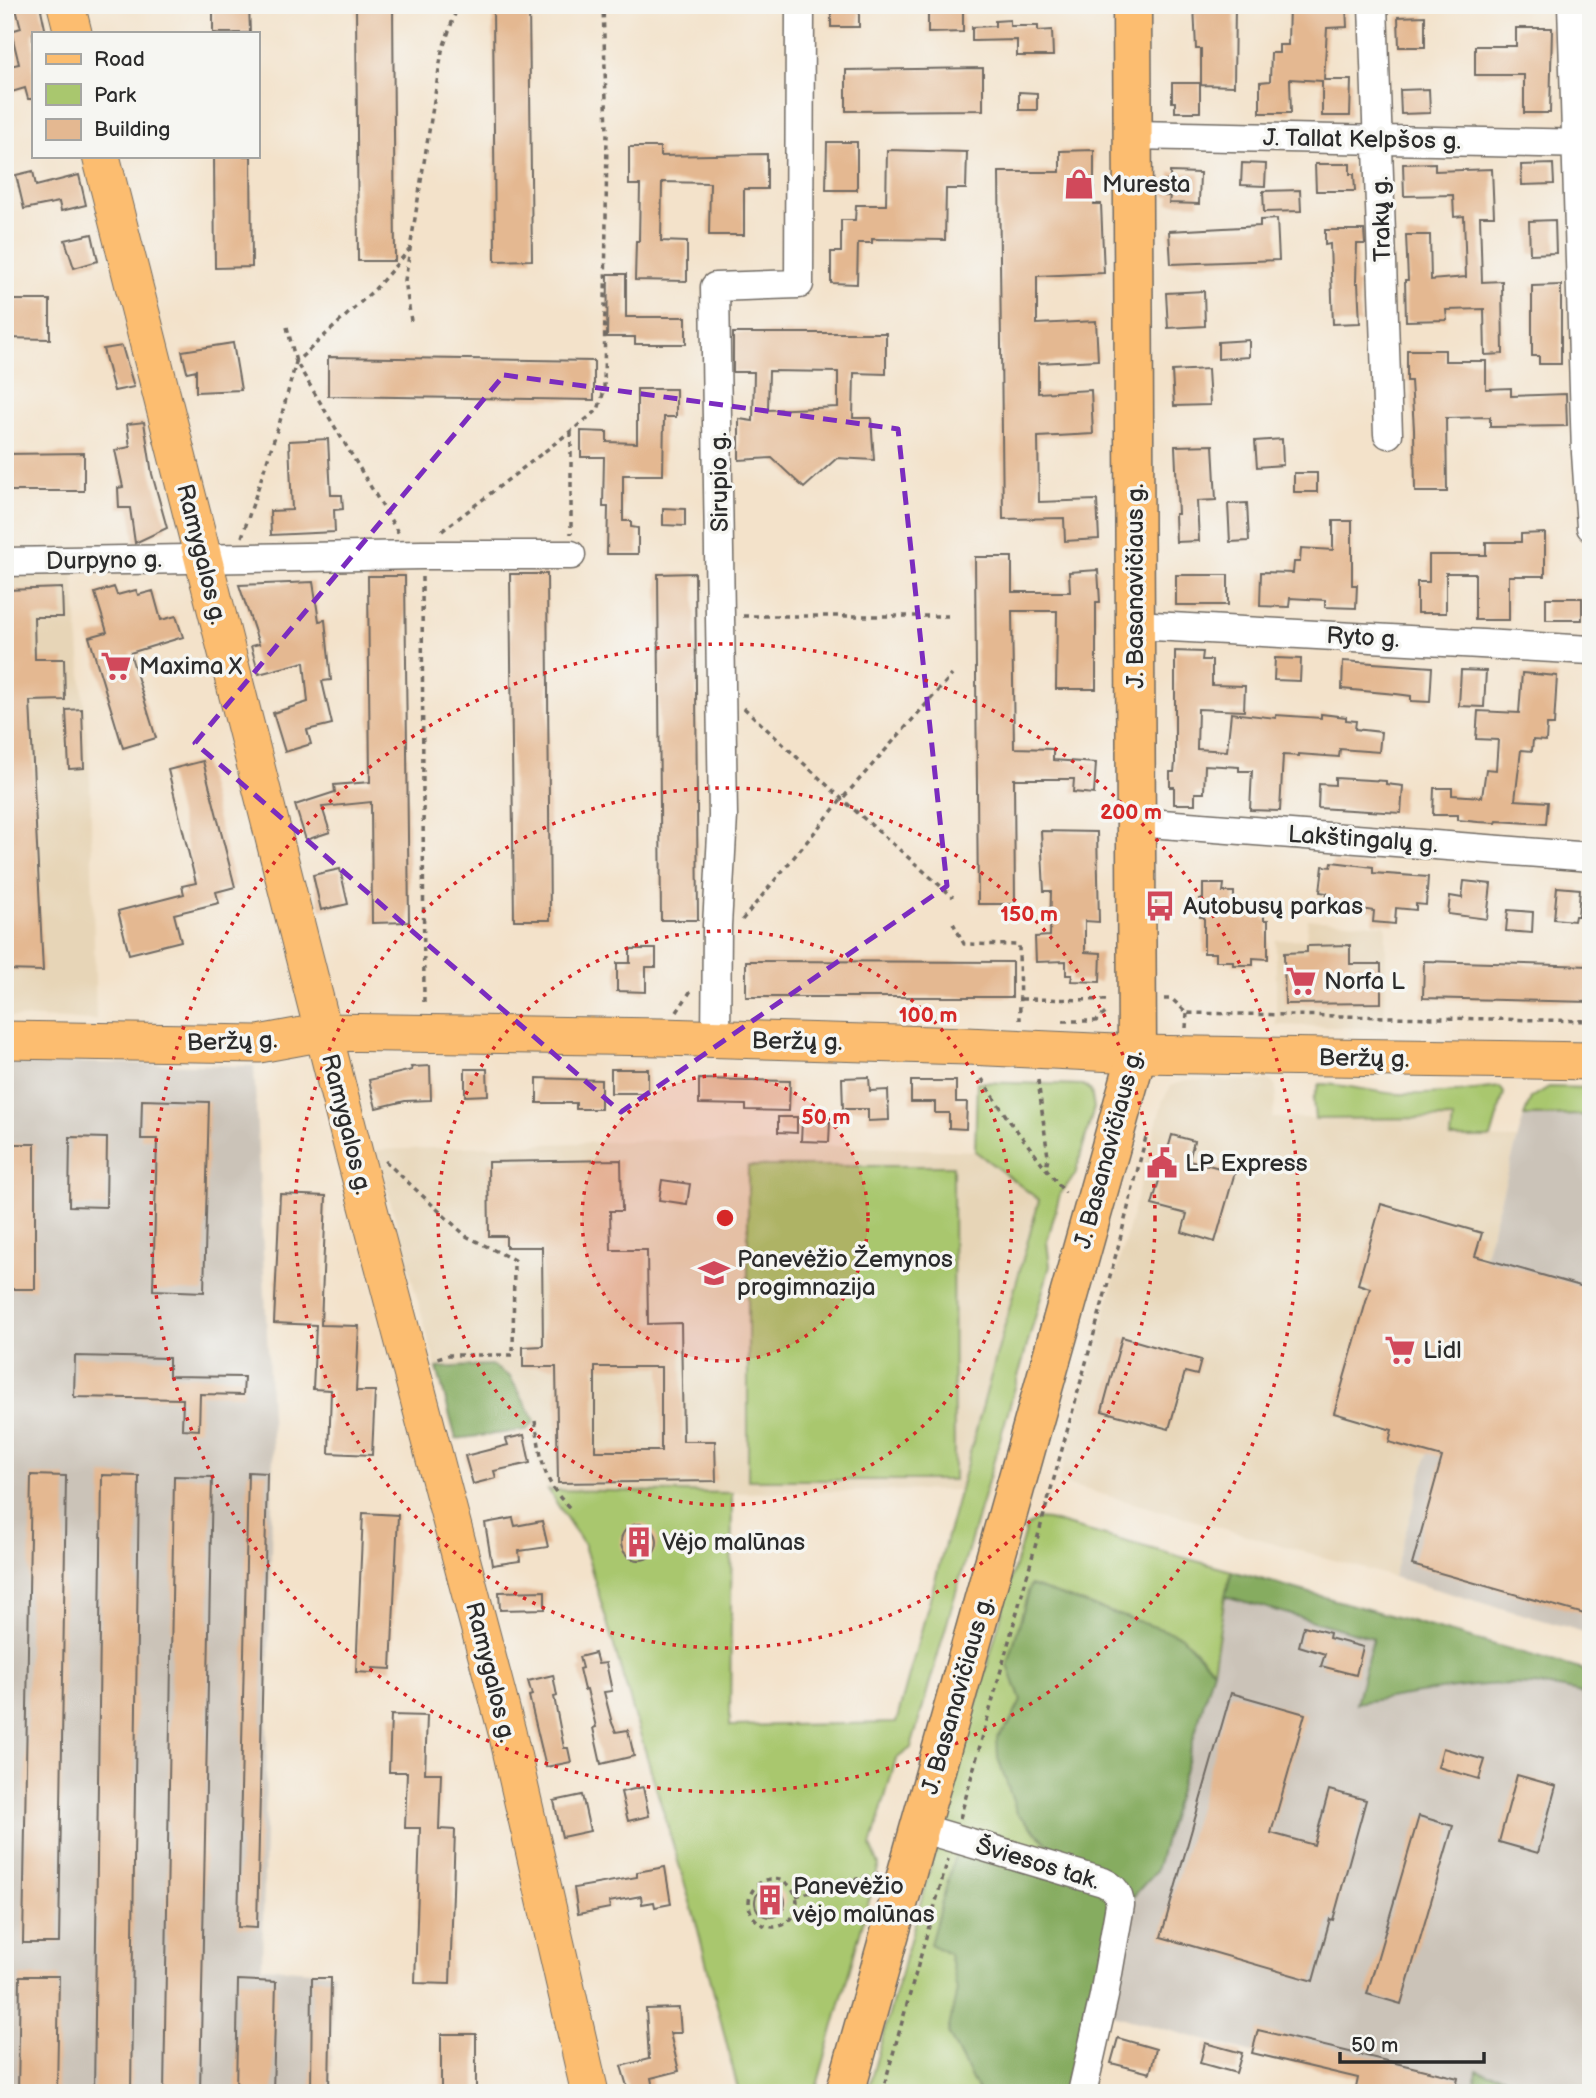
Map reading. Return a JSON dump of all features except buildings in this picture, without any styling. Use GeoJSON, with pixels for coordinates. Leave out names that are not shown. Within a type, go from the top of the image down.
{"type":"FeatureCollection","features":[{"type":"Feature","properties":{"kind":"highway","name":"J. Basanavičiaus g."},"geometry":{"type":"LineString","coordinates":[[845,2093],[937,1833],[1137,1054],[1132,5]]}},
{"type":"Feature","properties":{"kind":"main road"},"geometry":{"type":"LineString","coordinates":[[66,5],[73,32]]}},
{"type":"Feature","properties":{"kind":"main road","name":"Ramygalos g."},"geometry":{"type":"LineString","coordinates":[[102,158],[219,558],[324,1032],[507,1732],[590,2093]]}},
{"type":"Feature","properties":{"kind":"main road","name":"Beržų g."},"geometry":{"type":"LineString","coordinates":[[5,1040],[259,1044],[324,1032],[716,1039],[1137,1054],[1591,1061]]}},
{"type":"Feature","properties":{"kind":"street","name":"Sirupio g."},"geometry":{"type":"LineString","coordinates":[[716,1039],[716,951],[723,816],[715,287],[799,284],[800,5]]}},
{"type":"Feature","properties":{"kind":"street","name":"Trakų g."},"geometry":{"type":"LineString","coordinates":[[1373,5],[1388,434]]}},
{"type":"Feature","properties":{"kind":"street"},"geometry":{"type":"LineString","coordinates":[[1572,5],[1584,144],[1586,453],[1591,527]]}},
{"type":"Feature","properties":{"kind":"street","name":"J. Tallat Kelpšos g."},"geometry":{"type":"LineString","coordinates":[[1133,135],[1584,144]]}},
{"type":"Feature","properties":{"kind":"street","name":"Durpyno g."},"geometry":{"type":"LineString","coordinates":[[5,562],[571,555]]}},
{"type":"Feature","properties":{"kind":"street","name":"Ryto g."},"geometry":{"type":"LineString","coordinates":[[1135,625],[1591,650]]}},
{"type":"Feature","properties":{"kind":"street","name":"Lakštingalų g."},"geometry":{"type":"LineString","coordinates":[[1136,822],[1591,857]]}},
{"type":"Feature","properties":{"kind":"street","name":"Šviesos tak."},"geometry":{"type":"LineString","coordinates":[[937,1833],[1102,1882],[1111,1886],[1119,1895],[1120,1905],[1104,1996],[1082,2093]]}},
{"type":"Feature","properties":{"kind":"path"},"geometry":{"type":"LineString","coordinates":[[411,321],[405,280],[442,51],[458,5]]}},
{"type":"Feature","properties":{"kind":"path"},"geometry":{"type":"LineString","coordinates":[[417,555],[598,410],[604,391],[607,132],[603,5]]}},
{"type":"Feature","properties":{"kind":"path"},"geometry":{"type":"LineString","coordinates":[[219,558],[279,422],[296,362],[375,289],[410,249]]}},
{"type":"Feature","properties":{"kind":"path"},"geometry":{"type":"LineString","coordinates":[[287,327],[296,362],[417,555],[424,1008]]}},
{"type":"Feature","properties":{"kind":"path"},"geometry":{"type":"LineString","coordinates":[[571,432],[571,555]]}},
{"type":"Feature","properties":{"kind":"path"},"geometry":{"type":"LineString","coordinates":[[720,616],[952,616]]}},
{"type":"Feature","properties":{"kind":"path"},"geometry":{"type":"LineString","coordinates":[[676,1038],[676,1013],[716,951],[842,799],[952,675]]}},
{"type":"Feature","properties":{"kind":"path"},"geometry":{"type":"LineString","coordinates":[[721,686],[842,799],[953,897]]}},
{"type":"Feature","properties":{"kind":"path"},"geometry":{"type":"LineString","coordinates":[[953,923],[964,944],[1019,945],[1020,1020]]}},
{"type":"Feature","properties":{"kind":"path"},"geometry":{"type":"LineString","coordinates":[[1021,999],[1111,1000]]}},
{"type":"Feature","properties":{"kind":"path"},"geometry":{"type":"LineString","coordinates":[[1172,999],[1187,1013],[1591,1021]]}},
{"type":"Feature","properties":{"kind":"path"},"geometry":{"type":"LineString","coordinates":[[1186,1029],[1187,1013]]}},
{"type":"Feature","properties":{"kind":"path"},"geometry":{"type":"LineString","coordinates":[[982,1079],[1008,1119],[1065,1193]]}},
{"type":"Feature","properties":{"kind":"path"},"geometry":{"type":"LineString","coordinates":[[1038,1080],[1048,1157],[1046,1170]]}},
{"type":"Feature","properties":{"kind":"path"},"geometry":{"type":"LineString","coordinates":[[882,2093],[937,1833],[1118,1247],[1147,1132]]}},
{"type":"Feature","properties":{"kind":"path"},"geometry":{"type":"LineString","coordinates":[[377,1154],[466,1236],[514,1260],[513,1355],[448,1355],[409,1364]]}},
{"type":"Feature","properties":{"kind":"path"},"geometry":{"type":"LineString","coordinates":[[535,1421],[544,1472],[551,1488],[571,1509]]}},
{"type":"Feature","properties":{"kind":"path"},"geometry":{"type":"LineString","coordinates":[[796,1896],[881,1872]]}},
{"type":"Feature","properties":{"kind":"path"},"geometry":{"type":"LineString","coordinates":[[771,1879],[786,1883],[796,1896],[793,1918],[780,1927],[764,1926],[752,1916],[749,1908],[751,1893],[763,1881],[771,1879]]}},
{"type":"Feature","properties":{"kind":"highlighted area"},"geometry":{"type":"Polygon","coordinates":[[[504,375],[898,429],[947,886],[621,1112],[195,743],[504,375]]]}},
{"type":"Feature","properties":{"kind":"shaded area"},"geometry":{"type":"Polygon","coordinates":[[[73,569],[90,780],[96,1020],[5,1017],[5,570],[73,569]]]}},
{"type":"Feature","properties":{"kind":"shaded area"},"geometry":{"type":"Polygon","coordinates":[[[1308,919],[1386,925],[1385,1029],[1276,1025],[1276,940],[1306,939],[1308,919]]]}},
{"type":"Feature","properties":{"kind":"shaded area"},"geometry":{"type":"Polygon","coordinates":[[[5,1061],[254,1066],[273,1457],[262,1967],[333,1973],[330,2093],[5,2093],[5,1061]]]}},
{"type":"Feature","properties":{"kind":"shaded area"},"geometry":{"type":"Polygon","coordinates":[[[1185,1080],[1270,1081],[1275,1085],[1277,1094],[1272,1118],[1454,1118],[1451,1138],[1517,1139],[1393,1577],[1059,1482],[1163,1100],[1171,1086],[1185,1080]]]}},
{"type":"Feature","properties":{"kind":"shaded area"},"geometry":{"type":"Polygon","coordinates":[[[1591,1115],[1591,1634],[1393,1577],[1524,1116],[1591,1115]]]}},
{"type":"Feature","properties":{"kind":"shaded area","name":"Panevėžio Žemynos progimnazija"},"geometry":{"type":"Polygon","coordinates":[[[661,1140],[975,1151],[1039,1200],[960,1490],[732,1493],[548,1490],[526,1431],[456,1439],[376,1150],[661,1140]]]}},
{"type":"Feature","properties":{"kind":"shaded area"},"geometry":{"type":"Polygon","coordinates":[[[1225,1596],[1373,1638],[1357,1703],[1493,1683],[1539,1684],[1591,1696],[1591,2093],[1538,2093],[1539,2085],[1477,2071],[1472,2093],[1355,2093],[1358,2078],[1252,2053],[1091,2009],[1113,1919],[1156,1871],[1213,1670],[1225,1596]]]}},
{"type":"Feature","properties":{"kind":"green space"},"geometry":{"type":"Polygon","coordinates":[[[977,1082],[1083,1085],[1091,1091],[1094,1108],[1075,1175],[1060,1194],[1047,1242],[1050,1266],[911,1748],[896,1759],[871,1846],[879,1865],[815,2093],[739,2093],[696,1922],[584,1545],[548,1490],[732,1493],[730,1726],[896,1723],[1039,1200],[975,1151],[977,1082]]]}},
{"type":"Feature","properties":{"kind":"green space"},"geometry":{"type":"Polygon","coordinates":[[[1319,1084],[1401,1094],[1500,1087],[1504,1093],[1491,1138],[1451,1138],[1453,1118],[1315,1119],[1313,1100],[1319,1084]]]}},
{"type":"Feature","properties":{"kind":"green space"},"geometry":{"type":"Polygon","coordinates":[[[1549,1087],[1591,1088],[1591,1115],[1524,1116],[1531,1098],[1549,1087]]]}},
{"type":"Feature","properties":{"kind":"green space"},"geometry":{"type":"Polygon","coordinates":[[[748,1166],[953,1166],[954,1480],[748,1480],[748,1166]]]}},
{"type":"Feature","properties":{"kind":"green space"},"geometry":{"type":"Polygon","coordinates":[[[491,1365],[510,1377],[535,1421],[526,1430],[456,1439],[437,1368],[491,1365]]]}},
{"type":"Feature","properties":{"kind":"green space"},"geometry":{"type":"Polygon","coordinates":[[[1037,1519],[1232,1571],[1225,1596],[1213,1670],[1182,1636],[1030,1585],[1008,1665],[1021,1701],[1009,1725],[997,1737],[1017,1813],[1056,1852],[1046,1878],[949,1953],[958,1990],[948,2033],[979,2093],[867,2093],[1026,1527],[1037,1519]]]}},
{"type":"Feature","properties":{"kind":"green space"},"geometry":{"type":"Polygon","coordinates":[[[1232,1571],[1591,1672],[1591,1696],[1533,1685],[1503,1684],[1444,1689],[1356,1703],[1373,1638],[1225,1596],[1232,1571]]]}},
{"type":"Feature","properties":{"kind":"green space"},"geometry":{"type":"Polygon","coordinates":[[[1030,1585],[1182,1636],[1213,1670],[1156,1871],[1113,1919],[1074,2093],[979,2093],[948,2033],[957,1990],[949,1954],[930,1944],[956,1852],[1045,1878],[1056,1852],[1017,1813],[998,1758],[997,1737],[1009,1725],[1021,1701],[1008,1665],[1030,1585]]]}},
{"type":"Feature","properties":{"kind":"green space"},"geometry":{"type":"Polygon","coordinates":[[[1477,2070],[1539,2085],[1538,2093],[1472,2093],[1477,2070]]]}},
{"type":"Feature","properties":{"kind":"place","name":"Muresta"},"geometry":{"type":"Point","coordinates":[1079,184]}},
{"type":"Feature","properties":{"kind":"place","name":"Maxima X"},"geometry":{"type":"Point","coordinates":[116,666]}},
{"type":"Feature","properties":{"kind":"place","name":"Autobusų parkas"},"geometry":{"type":"Point","coordinates":[1160,906]}},
{"type":"Feature","properties":{"kind":"place","name":"Norfa L"},"geometry":{"type":"Point","coordinates":[1301,981]}},
{"type":"Feature","properties":{"kind":"place","name":"LP Express"},"geometry":{"type":"Point","coordinates":[1162,1163]}},
{"type":"Feature","properties":{"kind":"place","name":"Panevėžio Žemynos progimnazija"},"geometry":{"type":"Point","coordinates":[714,1273]}},
{"type":"Feature","properties":{"kind":"place","name":"Lidl"},"geometry":{"type":"Point","coordinates":[1400,1350]}},
{"type":"Feature","properties":{"kind":"place","name":"Vėjo malūnas"},"geometry":{"type":"Point","coordinates":[639,1542]}},
{"type":"Feature","properties":{"kind":"place","name":"Panevėžio vėjo malūnas"},"geometry":{"type":"Point","coordinates":[770,1900]}}]}
